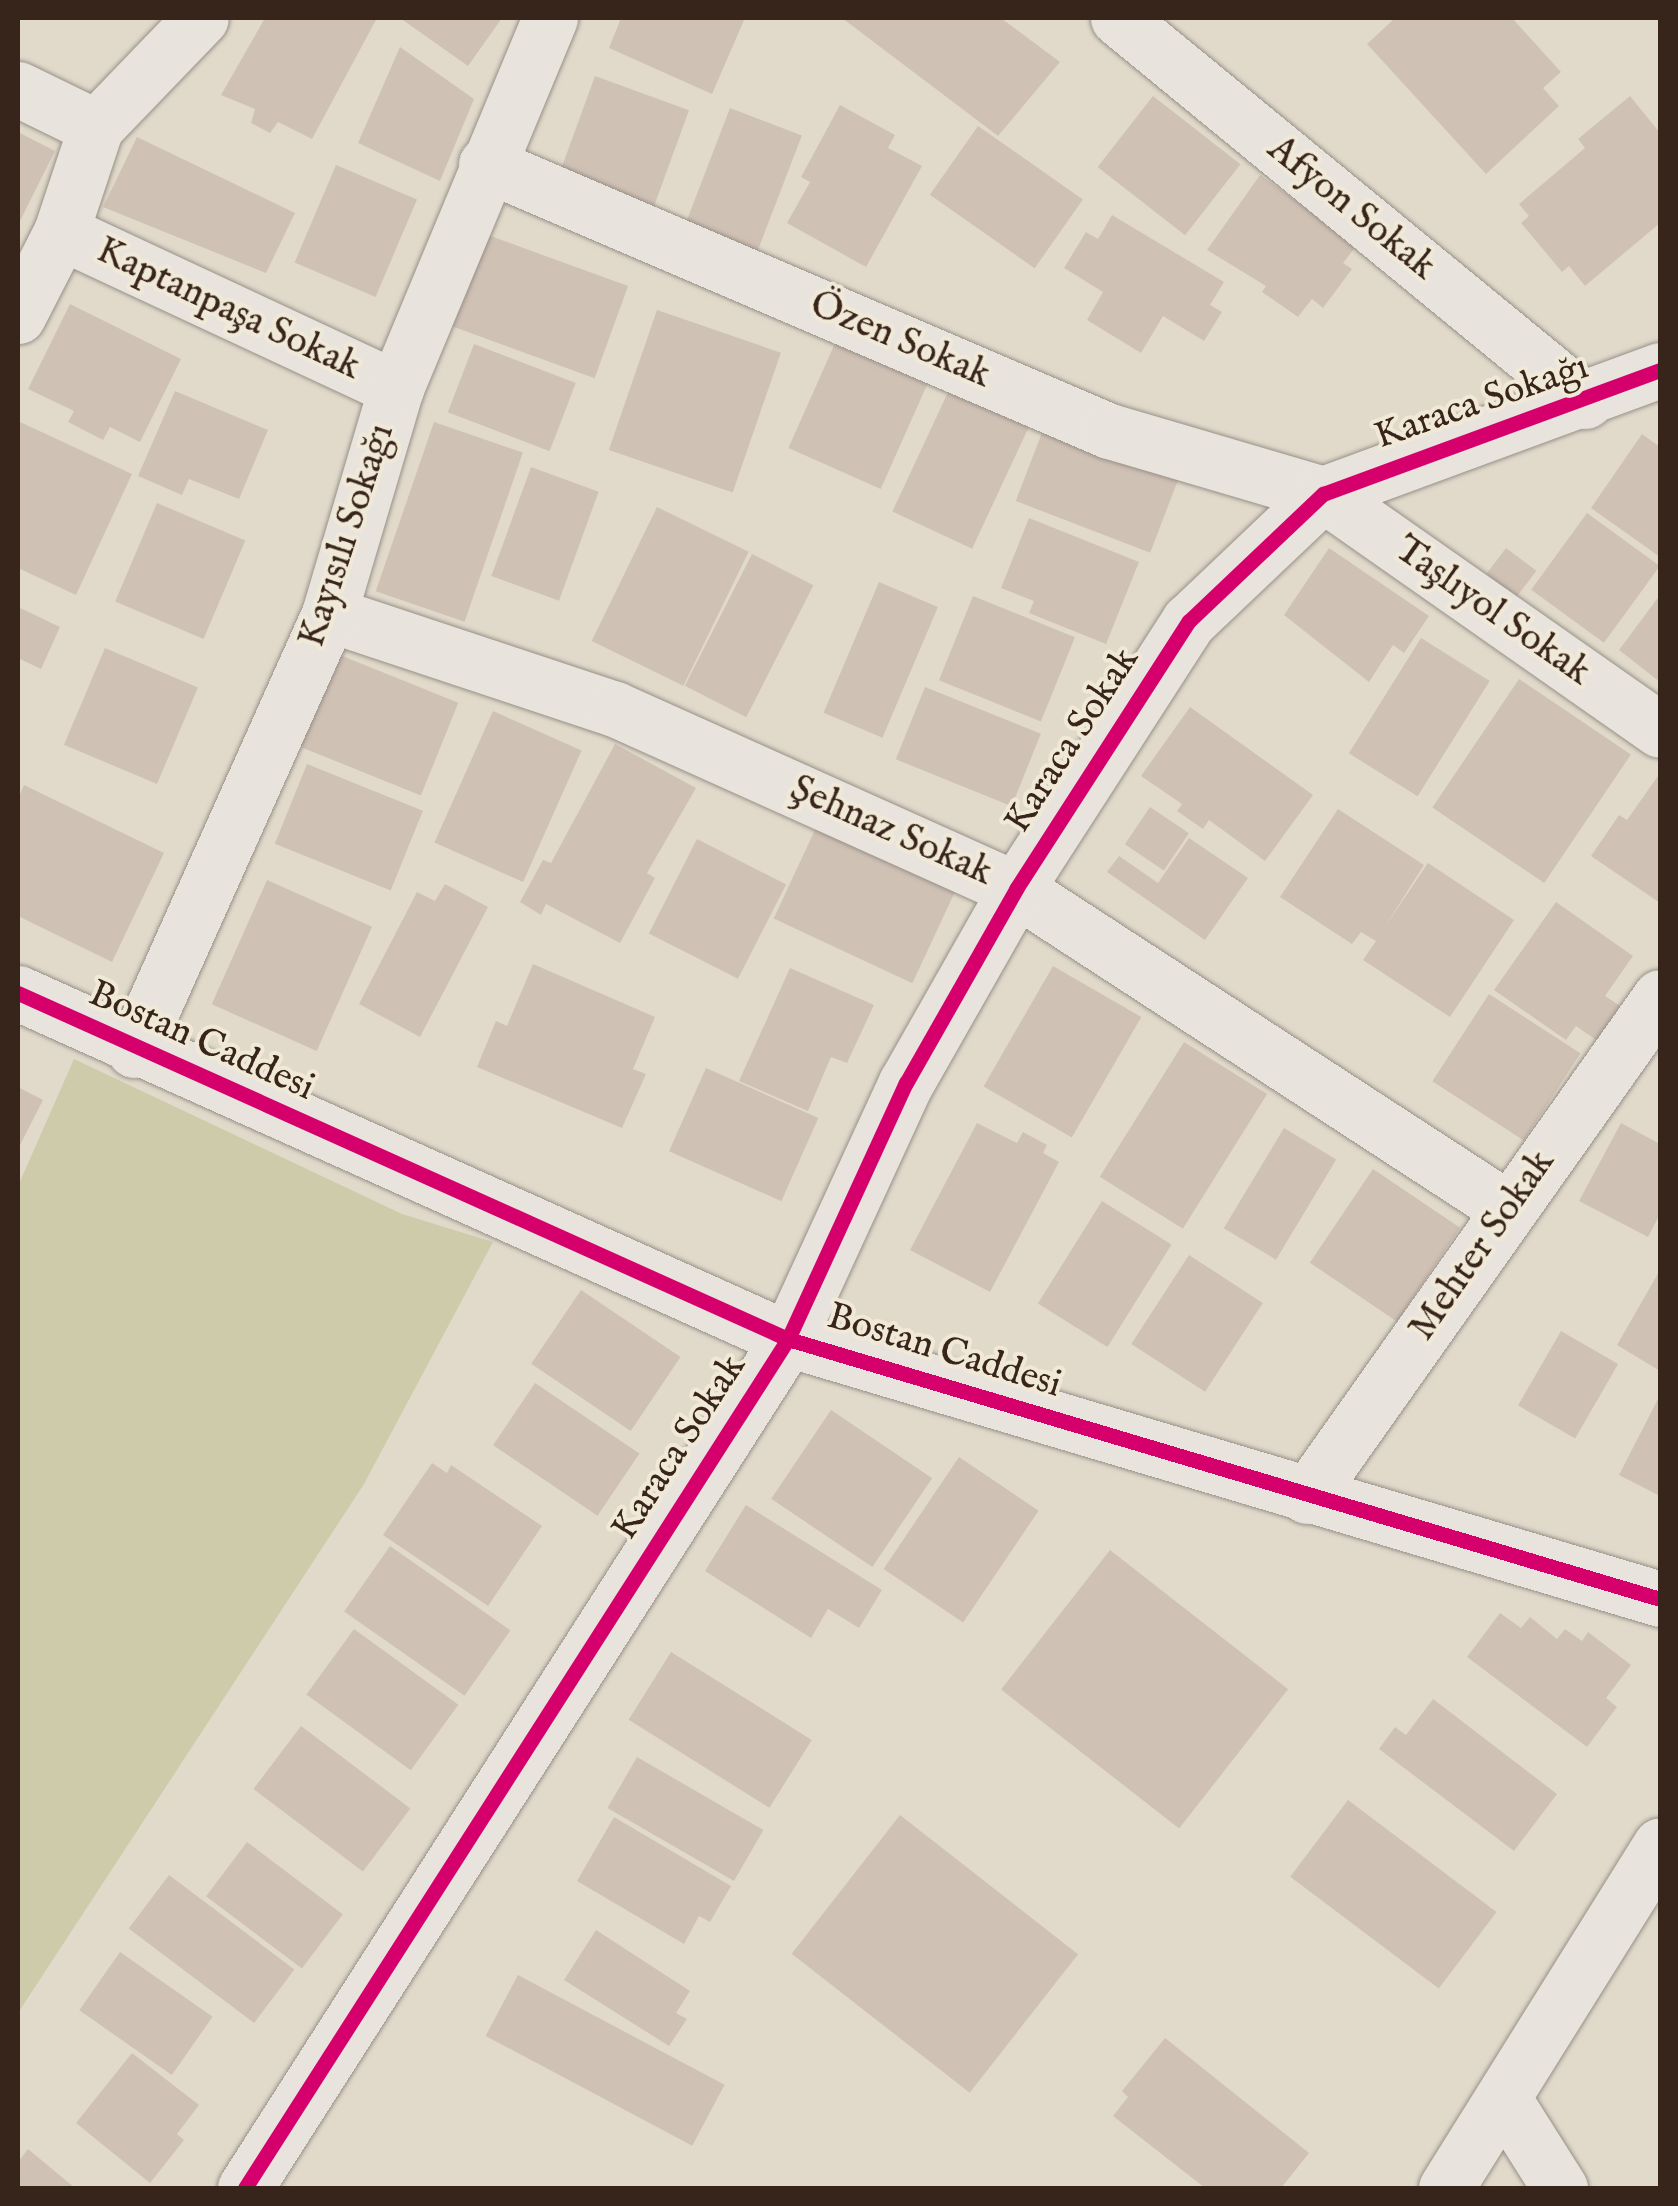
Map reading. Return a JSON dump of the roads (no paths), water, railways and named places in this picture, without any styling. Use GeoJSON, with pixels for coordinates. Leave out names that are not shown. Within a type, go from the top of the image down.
{"type":"FeatureCollection","features":[{"type":"Feature","properties":{"kind":"street"},"geometry":{"type":"LineString","coordinates":[[18,316],[61,232],[96,127],[201,18]]}},
{"type":"Feature","properties":{"kind":"street","name":"Kayısılı Sokağı"},"geometry":{"type":"LineString","coordinates":[[134,1050],[329,614],[396,388],[550,18]]}},
{"type":"Feature","properties":{"kind":"street","name":"Afyon Sokak"},"geometry":{"type":"LineString","coordinates":[[1118,18],[1585,400]]}},
{"type":"Feature","properties":{"kind":"street"},"geometry":{"type":"LineString","coordinates":[[18,89],[96,127]]}},
{"type":"Feature","properties":{"kind":"street","name":"Özen Sokak"},"geometry":{"type":"LineString","coordinates":[[486,164],[1109,431],[1323,494]]}},
{"type":"Feature","properties":{"kind":"street","name":"Kaptanpaşa Sokak"},"geometry":{"type":"LineString","coordinates":[[61,232],[396,388]]}},
{"type":"Feature","properties":{"kind":"street","name":"Karaca Sokağı"},"geometry":{"type":"LineString","coordinates":[[1323,494],[1660,370]]}},
{"type":"Feature","properties":{"kind":"street","name":"Taşlıyol Sokak"},"geometry":{"type":"LineString","coordinates":[[1323,494],[1660,730]]}},
{"type":"Feature","properties":{"kind":"street","name":"Karaca Sokak"},"geometry":{"type":"LineString","coordinates":[[245,2188],[788,1339],[906,1083],[1016,889],[1188,620],[1323,494]]}},
{"type":"Feature","properties":{"kind":"street","name":"Şehnaz Sokak"},"geometry":{"type":"LineString","coordinates":[[329,614],[615,709],[1016,889],[1508,1209]]}},
{"type":"Feature","properties":{"kind":"street","name":"Bostan Caddesi"},"geometry":{"type":"LineString","coordinates":[[18,993],[134,1050],[788,1339],[1660,1599]]}},
{"type":"Feature","properties":{"kind":"street","name":"Mehter Sokak"},"geometry":{"type":"LineString","coordinates":[[1307,1496],[1660,997]]}},
{"type":"Feature","properties":{"kind":"street"},"geometry":{"type":"LineString","coordinates":[[1446,2188],[1660,1844]]}},
{"type":"Feature","properties":{"kind":"street"},"geometry":{"type":"LineString","coordinates":[[1503,2098],[1560,2188]]}}]}
